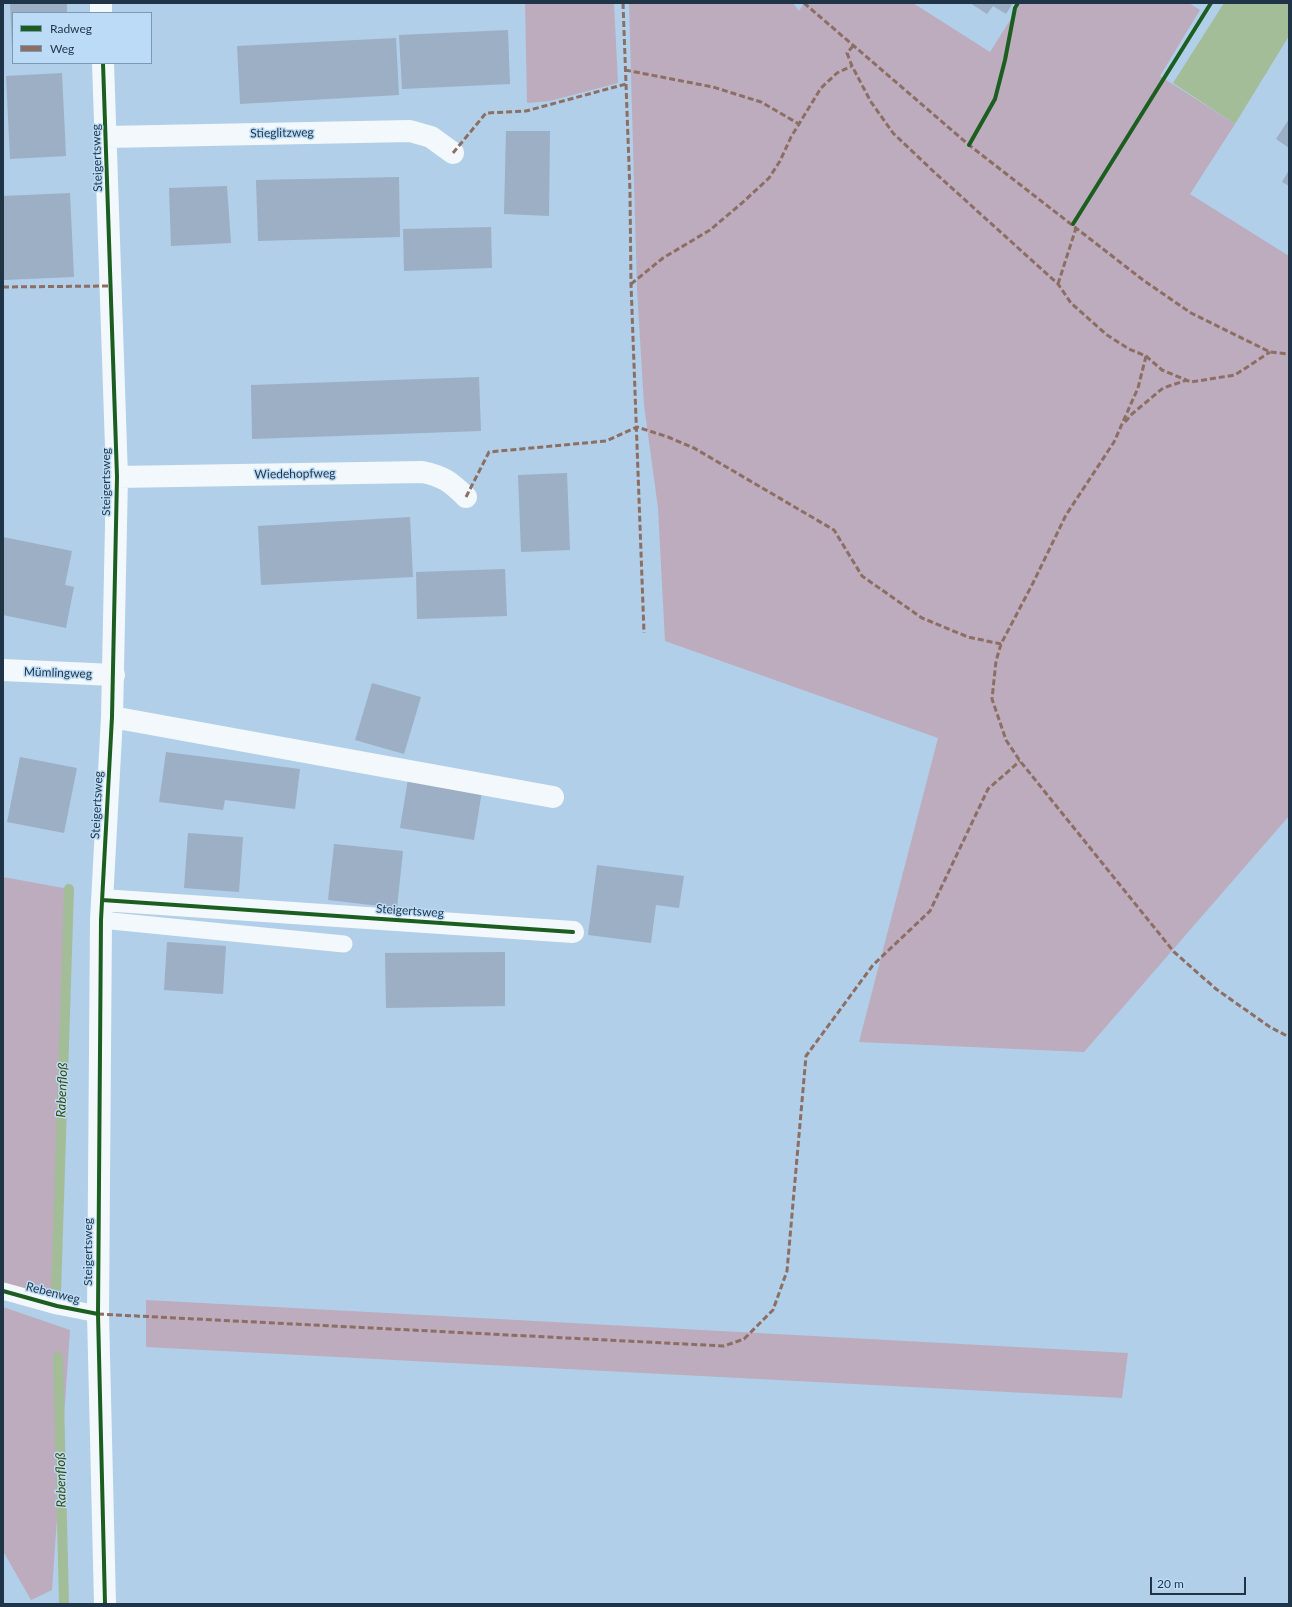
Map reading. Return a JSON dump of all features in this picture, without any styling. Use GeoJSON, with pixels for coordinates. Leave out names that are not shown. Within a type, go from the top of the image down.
{"type":"FeatureCollection","features":[{"type":"Feature","properties":{"kind":"street","name":"Steigertsweg"},"geometry":{"type":"LineString","coordinates":[[103,64],[117,477],[114,675],[101,910],[98,1314],[105,1604]]}},
{"type":"Feature","properties":{"kind":"street","name":"Stieglitzweg"},"geometry":{"type":"LineString","coordinates":[[106,137],[410,131],[431,136],[453,153]]}},
{"type":"Feature","properties":{"kind":"street","name":"Wiedehopfweg"},"geometry":{"type":"LineString","coordinates":[[117,477],[422,472],[447,480],[466,497]]}},
{"type":"Feature","properties":{"kind":"street","name":"Mümlingweg"},"geometry":{"type":"LineString","coordinates":[[3,670],[114,675]]}},
{"type":"Feature","properties":{"kind":"street"},"geometry":{"type":"LineString","coordinates":[[112,717],[552,797]]}},
{"type":"Feature","properties":{"kind":"street","name":"Steigertsweg"},"geometry":{"type":"LineString","coordinates":[[101,910],[573,932]]}},
{"type":"Feature","properties":{"kind":"lane"},"geometry":{"type":"LineString","coordinates":[[101,910],[344,944]]}},
{"type":"Feature","properties":{"kind":"lane","name":"Rebenweg"},"geometry":{"type":"LineString","coordinates":[[3,1291],[57,1306],[98,1314]]}},
{"type":"Feature","properties":{"kind":"shaded area"},"geometry":{"type":"Polygon","coordinates":[[[525,3],[614,3],[618,83],[550,101],[527,103],[525,3]]]}},
{"type":"Feature","properties":{"kind":"shaded area"},"geometry":{"type":"Polygon","coordinates":[[[629,3],[793,3],[799,11],[804,3],[913,3],[990,52],[1021,3],[1189,3],[1200,10],[1160,76],[1235,124],[1190,194],[1289,256],[1289,816],[1084,1052],[859,1042],[938,738],[665,641],[658,508],[644,405],[637,289],[629,3]]]}},
{"type":"Feature","properties":{"kind":"shaded area"},"geometry":{"type":"Polygon","coordinates":[[[1224,3],[1289,3],[1289,36],[1235,124],[1173,83],[1224,3]]]}},
{"type":"Feature","properties":{"kind":"shaded area"},"geometry":{"type":"Polygon","coordinates":[[[3,877],[69,889],[56,1292],[57,1306],[3,1291],[3,877]]]}},
{"type":"Feature","properties":{"kind":"shaded area"},"geometry":{"type":"Polygon","coordinates":[[[146,1300],[1128,1353],[1122,1398],[146,1347],[146,1300]]]}},
{"type":"Feature","properties":{"kind":"shaded area"},"geometry":{"type":"Polygon","coordinates":[[[3,1307],[70,1330],[52,1590],[31,1600],[3,1551],[3,1307]]]}},
{"type":"Feature","properties":{"kind":"building"},"geometry":{"type":"Polygon","coordinates":[[[10,3],[67,3],[67,12],[12,12],[12,50],[10,3]]]}},
{"type":"Feature","properties":{"kind":"building"},"geometry":{"type":"Polygon","coordinates":[[[970,3],[1013,3],[1006,14],[993,6],[987,14],[970,3]]]}},
{"type":"Feature","properties":{"kind":"building"},"geometry":{"type":"Polygon","coordinates":[[[508,30],[510,84],[402,89],[399,35],[508,30]]]}},
{"type":"Feature","properties":{"kind":"building"},"geometry":{"type":"Polygon","coordinates":[[[396,38],[399,95],[240,104],[237,46],[396,38]]]}},
{"type":"Feature","properties":{"kind":"building"},"geometry":{"type":"Polygon","coordinates":[[[62,73],[66,156],[10,159],[6,76],[62,73]]]}},
{"type":"Feature","properties":{"kind":"building"},"geometry":{"type":"Polygon","coordinates":[[[1289,119],[1289,148],[1276,139],[1289,119]]]}},
{"type":"Feature","properties":{"kind":"building"},"geometry":{"type":"Polygon","coordinates":[[[506,131],[550,131],[549,216],[504,214],[506,131]]]}},
{"type":"Feature","properties":{"kind":"building"},"geometry":{"type":"Polygon","coordinates":[[[1289,170],[1289,186],[1282,182],[1289,170]]]}},
{"type":"Feature","properties":{"kind":"building"},"geometry":{"type":"Polygon","coordinates":[[[399,177],[400,237],[258,241],[256,180],[399,177]]]}},
{"type":"Feature","properties":{"kind":"building"},"geometry":{"type":"Polygon","coordinates":[[[227,186],[231,243],[171,246],[169,188],[227,186]]]}},
{"type":"Feature","properties":{"kind":"building"},"geometry":{"type":"Polygon","coordinates":[[[70,193],[74,277],[4,280],[3,196],[70,193]]]}},
{"type":"Feature","properties":{"kind":"building"},"geometry":{"type":"Polygon","coordinates":[[[491,227],[492,268],[404,271],[403,229],[491,227]]]}},
{"type":"Feature","properties":{"kind":"building"},"geometry":{"type":"Polygon","coordinates":[[[479,377],[481,431],[252,439],[251,385],[479,377]]]}},
{"type":"Feature","properties":{"kind":"building"},"geometry":{"type":"Polygon","coordinates":[[[567,473],[570,550],[521,552],[518,475],[567,473]]]}},
{"type":"Feature","properties":{"kind":"building"},"geometry":{"type":"Polygon","coordinates":[[[410,517],[413,577],[261,585],[258,526],[410,517]]]}},
{"type":"Feature","properties":{"kind":"building"},"geometry":{"type":"Polygon","coordinates":[[[3,537],[72,551],[65,585],[74,587],[66,628],[3,615],[3,537]]]}},
{"type":"Feature","properties":{"kind":"building"},"geometry":{"type":"Polygon","coordinates":[[[505,569],[507,616],[417,619],[416,572],[505,569]]]}},
{"type":"Feature","properties":{"kind":"building"},"geometry":{"type":"Polygon","coordinates":[[[372,683],[421,697],[404,754],[355,740],[372,683]]]}},
{"type":"Feature","properties":{"kind":"building"},"geometry":{"type":"Polygon","coordinates":[[[166,752],[300,769],[295,809],[225,800],[223,810],[159,802],[166,752]]]}},
{"type":"Feature","properties":{"kind":"building"},"geometry":{"type":"Polygon","coordinates":[[[20,757],[77,768],[64,833],[7,822],[20,757]]]}},
{"type":"Feature","properties":{"kind":"building"},"geometry":{"type":"Polygon","coordinates":[[[408,779],[482,791],[474,840],[400,828],[408,779]]]}},
{"type":"Feature","properties":{"kind":"building"},"geometry":{"type":"Polygon","coordinates":[[[188,833],[243,837],[239,892],[184,888],[188,833]]]}},
{"type":"Feature","properties":{"kind":"building"},"geometry":{"type":"Polygon","coordinates":[[[334,844],[403,851],[397,908],[328,900],[334,844]]]}},
{"type":"Feature","properties":{"kind":"building"},"geometry":{"type":"Polygon","coordinates":[[[597,865],[684,876],[679,908],[656,905],[651,943],[588,935],[597,865]]]}},
{"type":"Feature","properties":{"kind":"building"},"geometry":{"type":"Polygon","coordinates":[[[167,942],[226,946],[223,994],[164,990],[167,942]]]}},
{"type":"Feature","properties":{"kind":"building"},"geometry":{"type":"Polygon","coordinates":[[[505,952],[505,1006],[386,1008],[385,953],[505,952]]]}},
{"type":"Feature","properties":{"kind":"waterway","name":"Rabenfloß"},"geometry":{"type":"LineString","coordinates":[[56,1292],[69,889]]}},
{"type":"Feature","properties":{"kind":"waterway","name":"Rabenfloß"},"geometry":{"type":"LineString","coordinates":[[58,1357],[64,1604]]}},
{"type":"Feature","properties":{"kind":"marked path"},"geometry":{"type":"LineString","coordinates":[[623,3],[630,192],[631,284],[644,633]]}},
{"type":"Feature","properties":{"kind":"marked path"},"geometry":{"type":"LineString","coordinates":[[804,3],[969,145],[1143,280],[1191,313],[1270,352],[1289,354]]}},
{"type":"Feature","properties":{"kind":"marked path"},"geometry":{"type":"LineString","coordinates":[[853,46],[847,53],[852,66],[871,102],[893,133],[1058,284],[1071,303],[1107,335],[1129,349],[1146,356],[1162,370],[1191,382],[1235,375],[1270,352]]}},
{"type":"Feature","properties":{"kind":"marked path"},"geometry":{"type":"LineString","coordinates":[[631,284],[663,258],[710,230],[769,178],[780,161],[791,137],[821,88],[837,73],[852,66]]}},
{"type":"Feature","properties":{"kind":"marked path"},"geometry":{"type":"LineString","coordinates":[[625,70],[713,87],[761,102],[799,124]]}},
{"type":"Feature","properties":{"kind":"marked path"},"geometry":{"type":"LineString","coordinates":[[453,153],[486,113],[526,111],[626,84]]}},
{"type":"Feature","properties":{"kind":"marked path"},"geometry":{"type":"LineString","coordinates":[[1058,284],[1076,228]]}},
{"type":"Feature","properties":{"kind":"marked path"},"geometry":{"type":"LineString","coordinates":[[3,287],[111,286]]}},
{"type":"Feature","properties":{"kind":"marked path"},"geometry":{"type":"LineString","coordinates":[[1146,356],[1138,388],[1114,442],[1066,515],[1001,644],[996,661],[992,699],[1006,740],[1020,761],[1174,952],[1216,989],[1270,1027],[1289,1037]]}},
{"type":"Feature","properties":{"kind":"marked path"},"geometry":{"type":"LineString","coordinates":[[1125,422],[1132,414],[1163,388],[1187,380]]}},
{"type":"Feature","properties":{"kind":"marked path"},"geometry":{"type":"LineString","coordinates":[[466,497],[489,452],[606,441],[637,427],[668,437],[694,448],[834,530],[862,576],[922,618],[968,637],[1001,644]]}},
{"type":"Feature","properties":{"kind":"marked path"},"geometry":{"type":"LineString","coordinates":[[98,1314],[724,1346],[744,1339],[773,1310],[787,1271],[806,1056],[873,965],[930,911],[988,789],[1020,761]]}},
{"type":"Feature","properties":{"kind":"cycle path"},"geometry":{"type":"LineString","coordinates":[[969,145],[995,99],[1005,60],[1015,8],[1018,3]]}},
{"type":"Feature","properties":{"kind":"cycle path"},"geometry":{"type":"LineString","coordinates":[[1073,224],[1211,3]]}},
{"type":"Feature","properties":{"kind":"cycle path"},"geometry":{"type":"LineString","coordinates":[[103,64],[117,477],[112,717],[101,920],[98,1314],[105,1604]]}},
{"type":"Feature","properties":{"kind":"cycle path"},"geometry":{"type":"LineString","coordinates":[[102,900],[573,932]]}},
{"type":"Feature","properties":{"kind":"cycle path"},"geometry":{"type":"LineString","coordinates":[[3,1291],[57,1306],[98,1314]]}}]}
